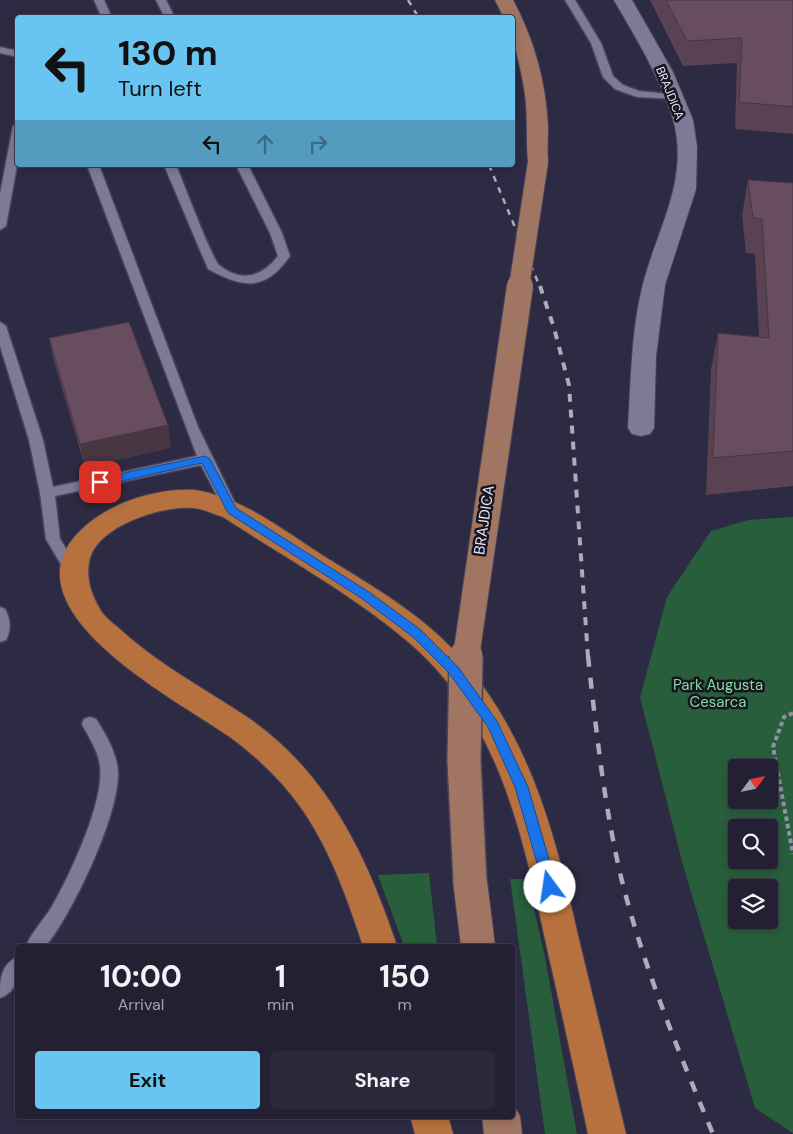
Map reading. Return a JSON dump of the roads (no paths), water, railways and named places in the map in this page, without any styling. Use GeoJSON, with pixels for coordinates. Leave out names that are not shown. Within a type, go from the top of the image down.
{"type":"FeatureCollection","features":[{"type":"Feature","properties":{"kind":"highway"},"geometry":{"type":"LineString","coordinates":[[379,944],[353,867],[322,810],[288,770],[247,734],[132,658],[94,622],[78,594],[74,575],[78,554],[93,533],[112,518],[130,510],[171,500],[191,499],[211,503],[232,511],[365,595],[417,633],[454,670],[493,725],[522,787],[546,868],[607,1134]]}},
{"type":"Feature","properties":{"kind":"highway"},"geometry":{"type":"LineString","coordinates":[[430,1119],[434,1134]]}},
{"type":"Feature","properties":{"kind":"main road","name":"BRAJDICA"},"geometry":{"type":"LineString","coordinates":[[504,0],[510,15]]}},
{"type":"Feature","properties":{"kind":"main road","name":"BRAJDICA"},"geometry":{"type":"LineString","coordinates":[[478,944],[470,880],[463,774],[463,709],[467,642],[538,162],[538,126],[532,78],[523,44],[515,25]]}},
{"type":"Feature","properties":{"kind":"main road"},"geometry":{"type":"LineString","coordinates":[[501,1119],[503,1134]]}},
{"type":"Feature","properties":{"kind":"street","name":"BRAJDICA"},"geometry":{"type":"LineString","coordinates":[[623,0],[664,72],[682,120],[687,147],[686,189],[654,285],[644,356],[641,428]]}},
{"type":"Feature","properties":{"kind":"lane"},"geometry":{"type":"LineString","coordinates":[[99,0],[105,15]]}},
{"type":"Feature","properties":{"kind":"lane"},"geometry":{"type":"LineString","coordinates":[[161,0],[168,15]]}},
{"type":"Feature","properties":{"kind":"lane"},"geometry":{"type":"LineString","coordinates":[[570,0],[596,43],[608,77],[619,87],[637,94],[674,97]]}},
{"type":"Feature","properties":{"kind":"lane"},"geometry":{"type":"LineString","coordinates":[[0,50],[15,53]]}},
{"type":"Feature","properties":{"kind":"lane"},"geometry":{"type":"LineString","coordinates":[[0,226],[15,143]]}},
{"type":"Feature","properties":{"kind":"lane"},"geometry":{"type":"LineString","coordinates":[[94,167],[205,459],[232,511]]}},
{"type":"Feature","properties":{"kind":"lane"},"geometry":{"type":"LineString","coordinates":[[171,167],[212,266],[234,278],[258,279],[272,272],[284,256],[276,232],[243,167]]}},
{"type":"Feature","properties":{"kind":"lane"},"geometry":{"type":"LineString","coordinates":[[0,326],[36,440],[47,493],[53,539],[74,575]]}},
{"type":"Feature","properties":{"kind":"lane"},"geometry":{"type":"LineString","coordinates":[[47,493],[205,459]]}},
{"type":"Feature","properties":{"kind":"lane"},"geometry":{"type":"LineString","coordinates":[[0,613],[3,628],[0,636]]}},
{"type":"Feature","properties":{"kind":"lane"},"geometry":{"type":"LineString","coordinates":[[36,944],[56,917],[76,877],[104,800],[109,777],[108,764],[101,742],[90,724]]}},
{"type":"Feature","properties":{"kind":"lane"},"geometry":{"type":"LineString","coordinates":[[0,988],[15,969]]}},
{"type":"Feature","properties":{"kind":"railway"},"geometry":{"type":"LineString","coordinates":[[408,0],[417,15]]}},
{"type":"Feature","properties":{"kind":"railway"},"geometry":{"type":"LineString","coordinates":[[490,167],[540,287]]}},
{"type":"Feature","properties":{"kind":"railway"},"geometry":{"type":"LineString","coordinates":[[540,286],[554,328],[569,385],[588,657]]}},
{"type":"Feature","properties":{"kind":"railway"},"geometry":{"type":"LineString","coordinates":[[588,656],[605,795],[621,877],[651,975],[674,1039],[713,1134]]}},
{"type":"Feature","properties":{"kind":"park label","name":"Park Augusta Cesarca"},"geometry":{"type":"Point","coordinates":[718,694]}}]}
